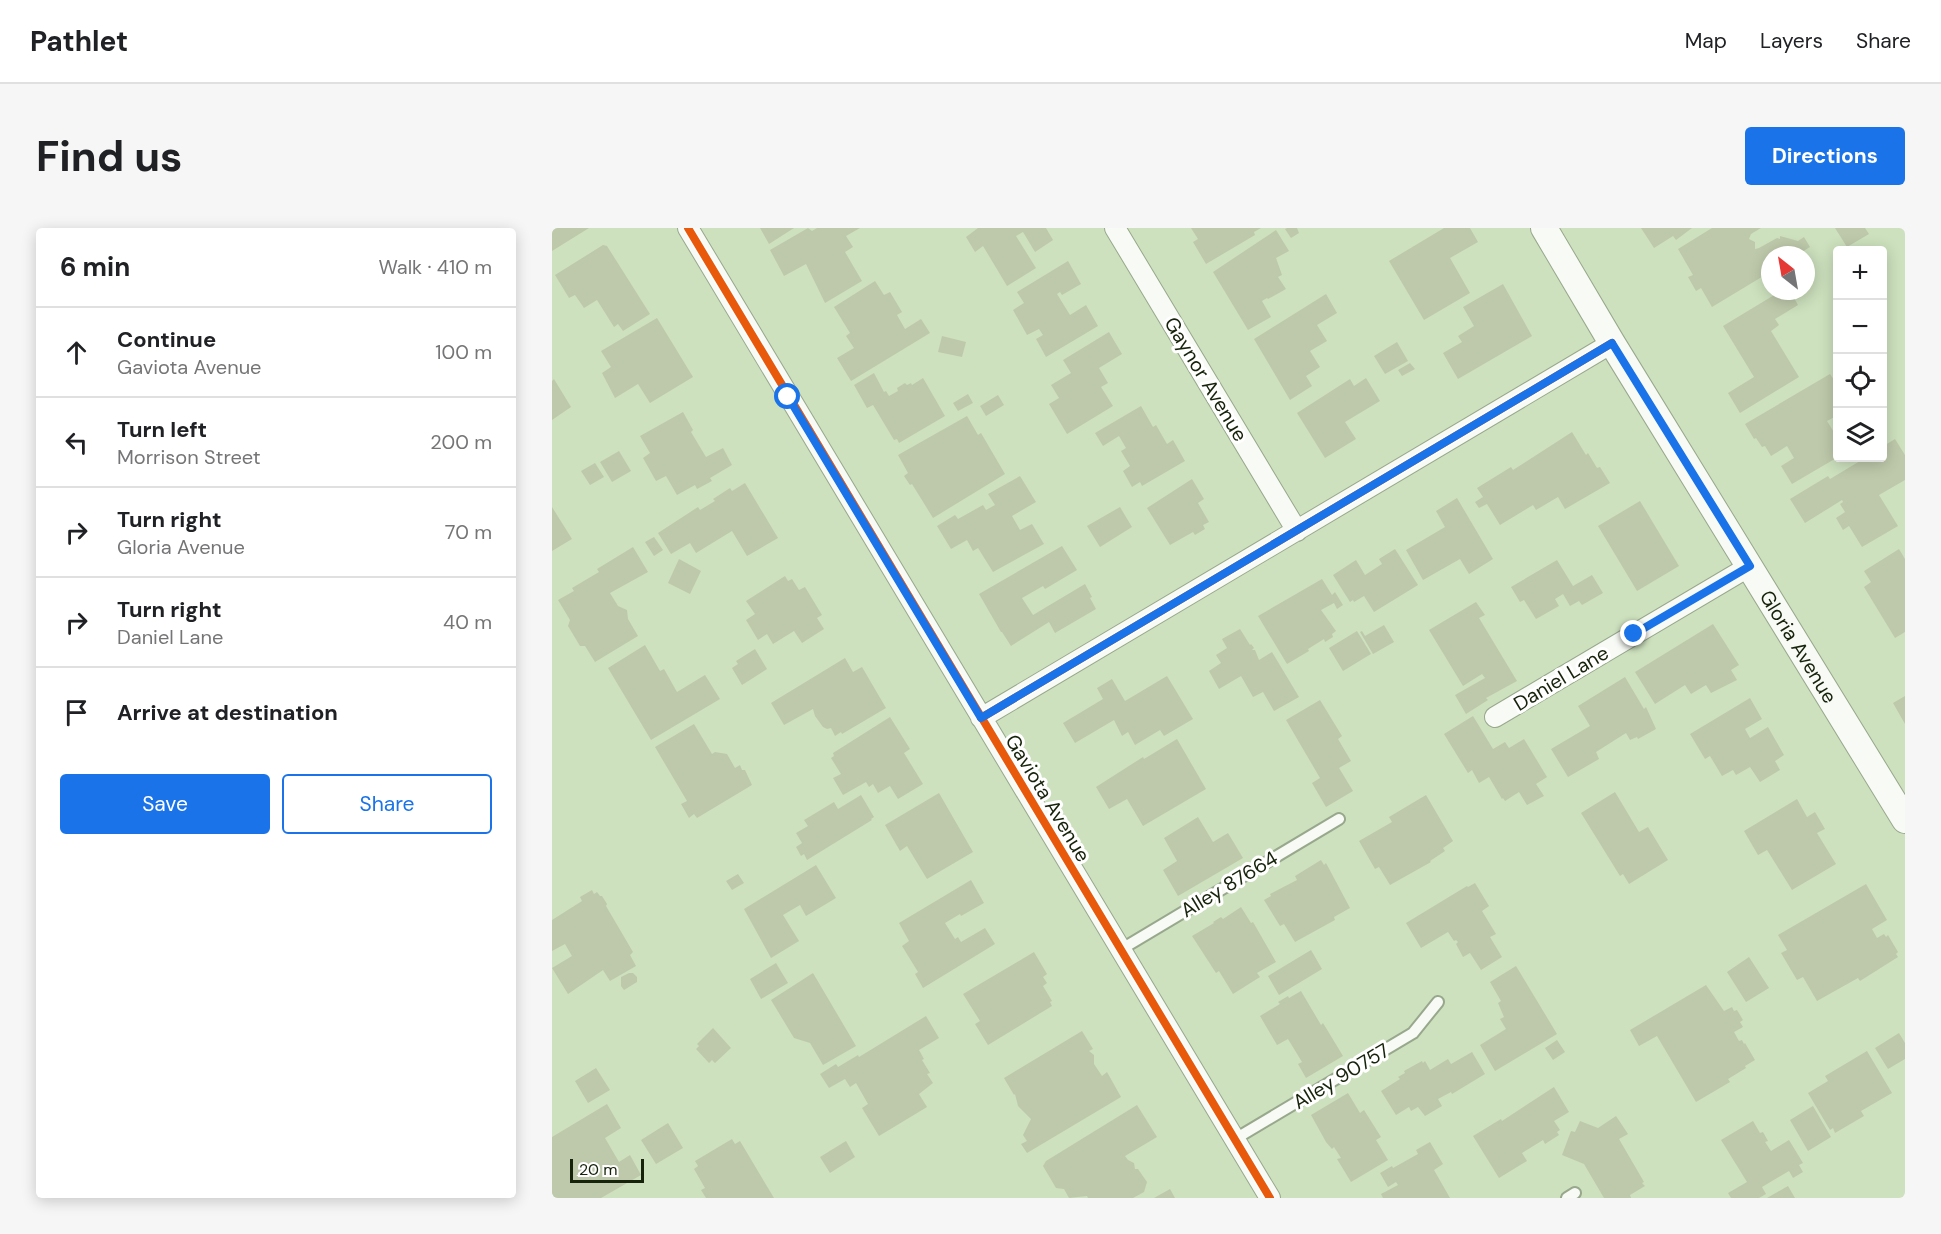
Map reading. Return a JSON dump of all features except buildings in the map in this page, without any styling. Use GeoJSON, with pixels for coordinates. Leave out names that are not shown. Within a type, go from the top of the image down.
{"type":"FeatureCollection","features":[{"type":"Feature","properties":{"kind":"street","name":"Gaviota Avenue"},"geometry":{"type":"LineString","coordinates":[[688,228],[1270,1198]]}},
{"type":"Feature","properties":{"kind":"street","name":"Gaynor Avenue"},"geometry":{"type":"LineString","coordinates":[[1115,228],[1297,531]]}},
{"type":"Feature","properties":{"kind":"street","name":"Gloria Avenue"},"geometry":{"type":"LineString","coordinates":[[1544,228],[1612,343],[1905,820]]}},
{"type":"Feature","properties":{"kind":"street"},"geometry":{"type":"LineString","coordinates":[[981,718],[1612,343]]}},
{"type":"Feature","properties":{"kind":"street","name":"Daniel Lane"},"geometry":{"type":"LineString","coordinates":[[1495,717],[1750,566]]}},
{"type":"Feature","properties":{"kind":"lane","name":"Alley 87664"},"geometry":{"type":"LineString","coordinates":[[1120,950],[1339,819]]}},
{"type":"Feature","properties":{"kind":"lane","name":"Alley 90757"},"geometry":{"type":"LineString","coordinates":[[1235,1139],[1413,1033],[1438,1002]]}},
{"type":"Feature","properties":{"kind":"cycle path"},"geometry":{"type":"LineString","coordinates":[[688,228],[1270,1198]]}},
{"type":"Feature","properties":{"kind":"cycle path"},"geometry":{"type":"LineString","coordinates":[[981,718],[1612,343]]}},
{"type":"Feature","properties":{"kind":"route"},"geometry":{"type":"LineString","coordinates":[[788,397],[981,718],[1612,343],[1750,566],[1634,634]]}}]}
